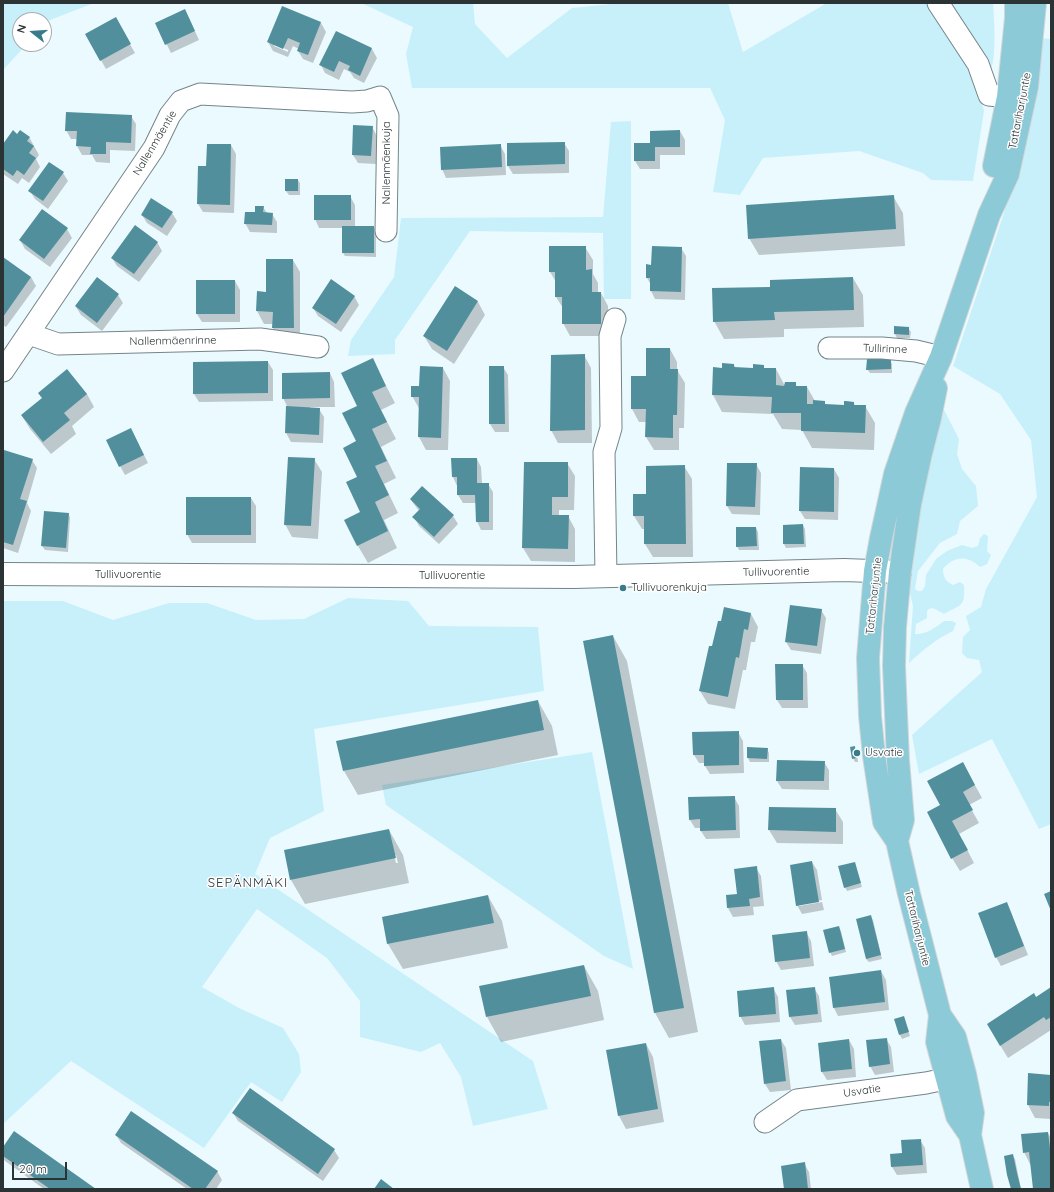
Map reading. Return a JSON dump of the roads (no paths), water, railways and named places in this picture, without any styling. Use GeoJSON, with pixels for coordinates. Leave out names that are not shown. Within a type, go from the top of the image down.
{"type":"FeatureCollection","features":[{"type":"Feature","properties":{"kind":"main road","name":"Tattariharjuntie"},"geometry":{"type":"LineString","coordinates":[[989,215],[993,171],[1008,97],[1016,3]]}},
{"type":"Feature","properties":{"kind":"main road","name":"Tattariharjuntie"},"geometry":{"type":"LineString","coordinates":[[982,1189],[970,1135],[973,1113],[956,1076],[955,1037],[940,1015],[897,841],[884,822],[874,756],[870,716],[868,658],[875,571],[896,474],[916,413],[941,358],[989,215],[1008,174],[1027,87],[1035,3]]}},
{"type":"Feature","properties":{"kind":"main road","name":"Tattariharjuntie"},"geometry":{"type":"LineString","coordinates":[[897,841],[903,820],[898,760],[894,666],[895,627],[900,572],[910,504],[930,418],[941,358]]}},
{"type":"Feature","properties":{"kind":"main road","name":"Tullivuorentie"},"geometry":{"type":"LineString","coordinates":[[3,574],[606,576],[836,571],[900,572]]}},
{"type":"Feature","properties":{"kind":"street"},"geometry":{"type":"LineString","coordinates":[[938,3],[978,64],[989,95],[1008,97]]}},
{"type":"Feature","properties":{"kind":"street","name":"Nallenmäentie"},"geometry":{"type":"LineString","coordinates":[[3,371],[154,148],[170,115],[181,101],[200,94],[352,102],[367,101],[380,97]]}},
{"type":"Feature","properties":{"kind":"street","name":"Nallenmäenkuja"},"geometry":{"type":"LineString","coordinates":[[380,97],[388,116],[386,231]]}},
{"type":"Feature","properties":{"kind":"street"},"geometry":{"type":"LineString","coordinates":[[606,576],[604,452],[611,428],[610,336],[615,318]]}},
{"type":"Feature","properties":{"kind":"street","name":"Nallenmäenrinne"},"geometry":{"type":"LineString","coordinates":[[29,334],[58,344],[260,340],[318,347]]}},
{"type":"Feature","properties":{"kind":"street","name":"Tullirinne"},"geometry":{"type":"LineString","coordinates":[[829,348],[882,348],[916,351],[941,358]]}},
{"type":"Feature","properties":{"kind":"street","name":"Usvatie"},"geometry":{"type":"LineString","coordinates":[[765,1122],[797,1100],[926,1083],[956,1076]]}},
{"type":"Feature","properties":{"kind":"place","name":"Tullivuorenkuja"},"geometry":{"type":"Point","coordinates":[623,588]}},
{"type":"Feature","properties":{"kind":"place","name":"Usvatie"},"geometry":{"type":"Point","coordinates":[857,753]}},
{"type":"Feature","properties":{"kind":"district","name":"SEPÄNMÄKI"},"geometry":{"type":"Point","coordinates":[248,883]}}]}
